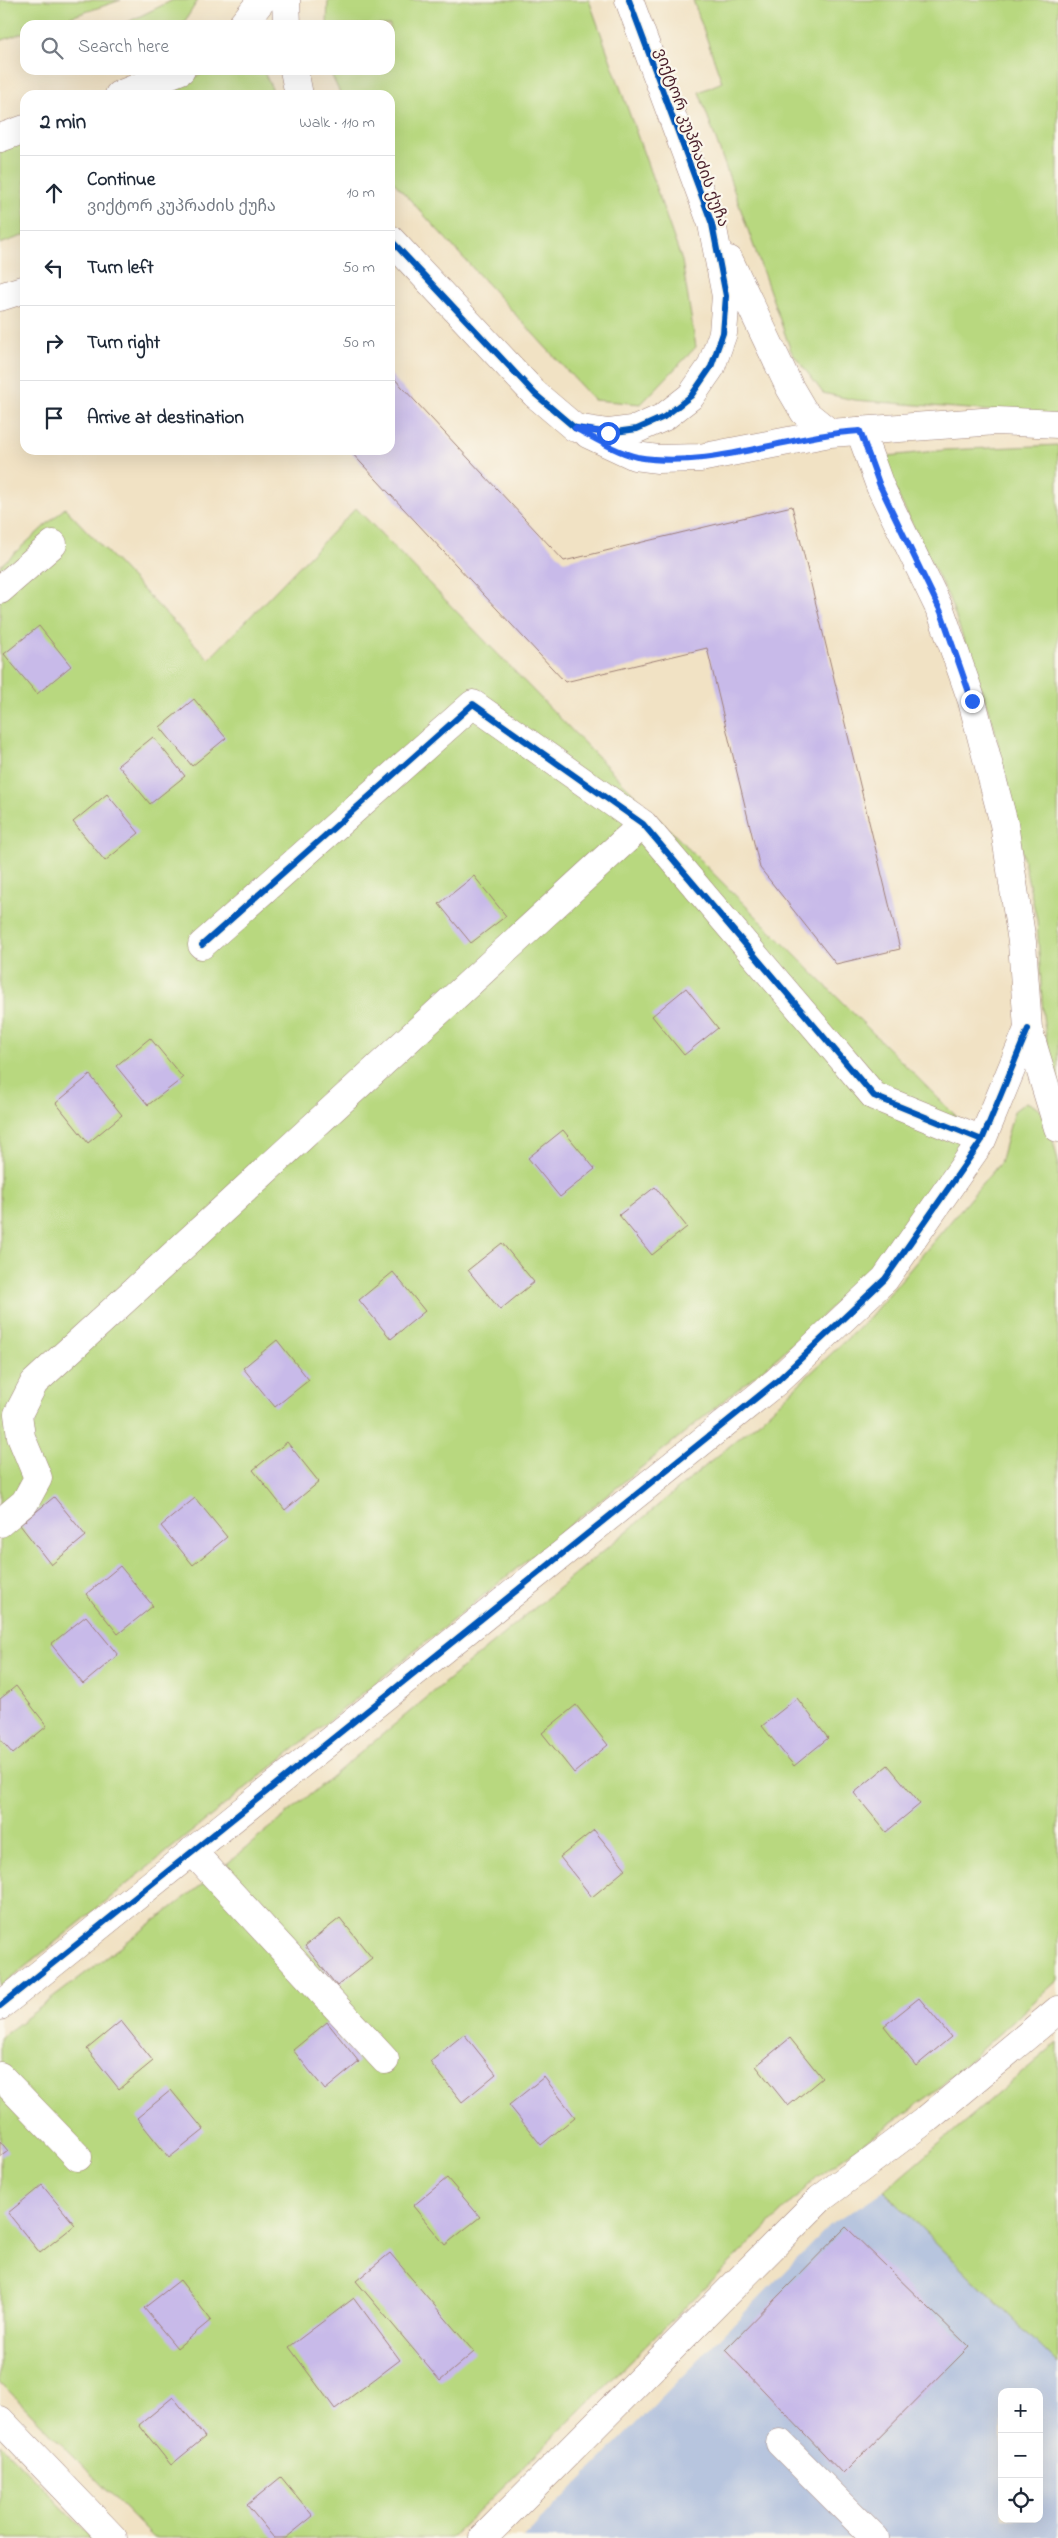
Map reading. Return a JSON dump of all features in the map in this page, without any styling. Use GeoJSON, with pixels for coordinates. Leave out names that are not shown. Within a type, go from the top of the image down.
{"type":"FeatureCollection","features":[{"type":"Feature","properties":{"kind":"street"},"geometry":{"type":"LineString","coordinates":[[246,20],[262,0]]}},
{"type":"Feature","properties":{"kind":"street"},"geometry":{"type":"LineString","coordinates":[[286,0],[288,20]]}},
{"type":"Feature","properties":{"kind":"street","name":"ვიქტორ კუპრაძის ქუჩა"},"geometry":{"type":"LineString","coordinates":[[575,428],[608,433],[638,429],[664,417],[691,396],[711,367],[723,334],[726,296],[712,224],[629,0]]}},
{"type":"Feature","properties":{"kind":"street"},"geometry":{"type":"LineString","coordinates":[[132,90],[169,75]]}},
{"type":"Feature","properties":{"kind":"street"},"geometry":{"type":"LineString","coordinates":[[295,75],[298,90]]}},
{"type":"Feature","properties":{"kind":"street"},"geometry":{"type":"LineString","coordinates":[[0,138],[20,131]]}},
{"type":"Feature","properties":{"kind":"street"},"geometry":{"type":"LineString","coordinates":[[712,224],[790,388],[804,412],[830,433]]}},
{"type":"Feature","properties":{"kind":"street"},"geometry":{"type":"LineString","coordinates":[[395,244],[535,394],[575,428],[635,456],[658,459],[700,458],[830,433],[996,421],[1058,424]]}},
{"type":"Feature","properties":{"kind":"street"},"geometry":{"type":"LineString","coordinates":[[0,297],[20,291]]}},
{"type":"Feature","properties":{"kind":"street"},"geometry":{"type":"LineString","coordinates":[[860,431],[880,486],[941,612],[972,701],[1004,824],[1022,942],[1028,1028],[1058,1128]]}},
{"type":"Feature","properties":{"kind":"street"},"geometry":{"type":"LineString","coordinates":[[0,590],[53,544]]}},
{"type":"Feature","properties":{"kind":"street"},"geometry":{"type":"LineString","coordinates":[[202,945],[472,704],[643,824],[874,1096],[982,1140]]}},
{"type":"Feature","properties":{"kind":"street"},"geometry":{"type":"LineString","coordinates":[[0,1523],[25,1502],[38,1478],[9,1410],[34,1383],[643,824]]}},
{"type":"Feature","properties":{"kind":"street"},"geometry":{"type":"LineString","coordinates":[[0,2006],[776,1382],[885,1279],[982,1140],[1028,1028]]}},
{"type":"Feature","properties":{"kind":"street"},"geometry":{"type":"LineString","coordinates":[[192,1851],[385,2060]]}},
{"type":"Feature","properties":{"kind":"street"},"geometry":{"type":"LineString","coordinates":[[483,2538],[820,2198],[927,2120],[1058,2010]]}},
{"type":"Feature","properties":{"kind":"street"},"geometry":{"type":"LineString","coordinates":[[0,2076],[78,2158]]}},
{"type":"Feature","properties":{"kind":"street"},"geometry":{"type":"LineString","coordinates":[[0,2420],[113,2538]]}},
{"type":"Feature","properties":{"kind":"street"},"geometry":{"type":"LineString","coordinates":[[780,2443],[874,2538]]}},
{"type":"Feature","properties":{"kind":"shaded area"},"geometry":{"type":"Polygon","coordinates":[[[884,2191],[1058,2364],[1058,2538],[524,2538],[830,2225],[884,2191]]]}},
{"type":"Feature","properties":{"kind":"green space"},"geometry":{"type":"Polygon","coordinates":[[[0,0],[121,0],[62,20],[20,20],[20,34],[0,41],[0,0]]]}},
{"type":"Feature","properties":{"kind":"green space"},"geometry":{"type":"Polygon","coordinates":[[[173,0],[198,0],[186,20],[132,20],[173,0]]]}},
{"type":"Feature","properties":{"kind":"green space"},"geometry":{"type":"Polygon","coordinates":[[[328,0],[589,0],[682,261],[696,347],[641,404],[594,400],[395,183],[395,90],[339,90],[331,75],[395,75],[395,20],[327,20],[328,0]]]}},
{"type":"Feature","properties":{"kind":"green space"},"geometry":{"type":"Polygon","coordinates":[[[693,0],[1058,0],[1058,416],[854,400],[823,393],[791,351],[699,92],[722,82],[693,0]]]}},
{"type":"Feature","properties":{"kind":"green space"},"geometry":{"type":"Polygon","coordinates":[[[199,75],[265,75],[273,90],[157,90],[199,75]]]}},
{"type":"Feature","properties":{"kind":"green space"},"geometry":{"type":"Polygon","coordinates":[[[20,140],[20,237],[0,244],[0,147],[20,140]]]}},
{"type":"Feature","properties":{"kind":"green space"},"geometry":{"type":"Polygon","coordinates":[[[1058,445],[1058,1089],[1050,1062],[1043,1016],[1037,920],[994,726],[949,598],[879,457],[945,450],[1058,445]]]}},
{"type":"Feature","properties":{"kind":"green space"},"geometry":{"type":"Polygon","coordinates":[[[65,508],[209,659],[356,508],[623,783],[973,1133],[875,1266],[779,1356],[0,1987],[0,566],[65,508]]]}},
{"type":"Feature","properties":{"kind":"green space"},"geometry":{"type":"Polygon","coordinates":[[[1026,1102],[1034,1106],[1045,1118],[1052,1135],[1058,1161],[1058,1980],[933,2093],[817,2177],[451,2538],[154,2538],[0,2382],[0,2038],[199,1887],[762,1419],[868,1319],[1000,1163],[1014,1111],[1026,1102]]]}},
{"type":"Feature","properties":{"kind":"green space"},"geometry":{"type":"Polygon","coordinates":[[[1058,2042],[1058,2364],[884,2191],[1058,2042]]]}},
{"type":"Feature","properties":{"kind":"green space"},"geometry":{"type":"Polygon","coordinates":[[[0,2444],[92,2538],[0,2538],[0,2444]]]}},
{"type":"Feature","properties":{"kind":"building"},"geometry":{"type":"Polygon","coordinates":[[[395,379],[564,561],[792,506],[900,949],[836,964],[760,868],[707,648],[565,682],[354,455],[395,455],[395,379]]]}},
{"type":"Feature","properties":{"kind":"building"},"geometry":{"type":"Polygon","coordinates":[[[39,626],[71,666],[37,694],[4,654],[39,626]]]}},
{"type":"Feature","properties":{"kind":"building"},"geometry":{"type":"Polygon","coordinates":[[[194,699],[226,738],[192,766],[160,727],[194,699]]]}},
{"type":"Feature","properties":{"kind":"building"},"geometry":{"type":"Polygon","coordinates":[[[153,737],[185,776],[150,804],[118,765],[153,737]]]}},
{"type":"Feature","properties":{"kind":"building"},"geometry":{"type":"Polygon","coordinates":[[[107,794],[139,833],[105,861],[73,822],[107,794]]]}},
{"type":"Feature","properties":{"kind":"building"},"geometry":{"type":"Polygon","coordinates":[[[474,876],[506,916],[471,943],[439,904],[474,876]]]}},
{"type":"Feature","properties":{"kind":"building"},"geometry":{"type":"Polygon","coordinates":[[[686,988],[718,1028],[684,1055],[652,1016],[686,988]]]}},
{"type":"Feature","properties":{"kind":"building"},"geometry":{"type":"Polygon","coordinates":[[[150,1038],[183,1078],[148,1105],[116,1066],[150,1038]]]}},
{"type":"Feature","properties":{"kind":"building"},"geometry":{"type":"Polygon","coordinates":[[[90,1075],[122,1115],[88,1143],[56,1103],[90,1075]]]}},
{"type":"Feature","properties":{"kind":"building"},"geometry":{"type":"Polygon","coordinates":[[[563,1130],[595,1169],[560,1197],[528,1158],[563,1130]]]}},
{"type":"Feature","properties":{"kind":"building"},"geometry":{"type":"Polygon","coordinates":[[[655,1187],[687,1227],[652,1255],[619,1215],[655,1187]]]}},
{"type":"Feature","properties":{"kind":"building"},"geometry":{"type":"Polygon","coordinates":[[[502,1243],[534,1282],[500,1310],[468,1270],[502,1243]]]}},
{"type":"Feature","properties":{"kind":"building"},"geometry":{"type":"Polygon","coordinates":[[[393,1272],[425,1311],[391,1339],[359,1300],[393,1272]]]}},
{"type":"Feature","properties":{"kind":"building"},"geometry":{"type":"Polygon","coordinates":[[[277,1340],[309,1380],[275,1407],[243,1368],[277,1340]]]}},
{"type":"Feature","properties":{"kind":"building"},"geometry":{"type":"Polygon","coordinates":[[[287,1442],[319,1482],[285,1510],[253,1470],[287,1442]]]}},
{"type":"Feature","properties":{"kind":"building"},"geometry":{"type":"Polygon","coordinates":[[[54,1497],[86,1536],[51,1565],[20,1525],[54,1497]]]}},
{"type":"Feature","properties":{"kind":"building"},"geometry":{"type":"Polygon","coordinates":[[[195,1498],[227,1537],[193,1565],[161,1526],[195,1498]]]}},
{"type":"Feature","properties":{"kind":"building"},"geometry":{"type":"Polygon","coordinates":[[[120,1566],[153,1606],[118,1634],[86,1594],[120,1566]]]}},
{"type":"Feature","properties":{"kind":"building"},"geometry":{"type":"Polygon","coordinates":[[[86,1616],[118,1655],[83,1684],[51,1644],[86,1616]]]}},
{"type":"Feature","properties":{"kind":"building"},"geometry":{"type":"Polygon","coordinates":[[[16,1686],[47,1726],[13,1754],[0,1739],[0,1699],[16,1686]]]}},
{"type":"Feature","properties":{"kind":"building"},"geometry":{"type":"Polygon","coordinates":[[[797,1698],[828,1738],[794,1766],[762,1726],[797,1698]]]}},
{"type":"Feature","properties":{"kind":"building"},"geometry":{"type":"Polygon","coordinates":[[[576,1705],[608,1745],[574,1773],[542,1733],[576,1705]]]}},
{"type":"Feature","properties":{"kind":"building"},"geometry":{"type":"Polygon","coordinates":[[[888,1765],[920,1804],[886,1832],[854,1793],[888,1765]]]}},
{"type":"Feature","properties":{"kind":"building"},"geometry":{"type":"Polygon","coordinates":[[[594,1830],[626,1869],[592,1897],[560,1857],[594,1830]]]}},
{"type":"Feature","properties":{"kind":"building"},"geometry":{"type":"Polygon","coordinates":[[[340,1918],[372,1958],[337,1986],[305,1946],[340,1918]]]}},
{"type":"Feature","properties":{"kind":"building"},"geometry":{"type":"Polygon","coordinates":[[[919,1998],[951,2037],[916,2066],[884,2026],[919,1998]]]}},
{"type":"Feature","properties":{"kind":"building"},"geometry":{"type":"Polygon","coordinates":[[[121,2021],[153,2061],[119,2089],[87,2049],[121,2021]]]}},
{"type":"Feature","properties":{"kind":"building"},"geometry":{"type":"Polygon","coordinates":[[[327,2022],[359,2062],[325,2090],[293,2050],[327,2022]]]}},
{"type":"Feature","properties":{"kind":"building"},"geometry":{"type":"Polygon","coordinates":[[[464,2034],[496,2074],[462,2102],[430,2062],[464,2034]]]}},
{"type":"Feature","properties":{"kind":"building"},"geometry":{"type":"Polygon","coordinates":[[[790,2038],[822,2078],[788,2106],[756,2066],[790,2038]]]}},
{"type":"Feature","properties":{"kind":"building"},"geometry":{"type":"Polygon","coordinates":[[[544,2077],[575,2117],[541,2145],[509,2105],[544,2077]]]}},
{"type":"Feature","properties":{"kind":"building"},"geometry":{"type":"Polygon","coordinates":[[[171,2090],[204,2130],[169,2158],[137,2118],[171,2090]]]}},
{"type":"Feature","properties":{"kind":"building"},"geometry":{"type":"Polygon","coordinates":[[[0,2141],[8,2151],[0,2157],[0,2141]]]}},
{"type":"Feature","properties":{"kind":"building"},"geometry":{"type":"Polygon","coordinates":[[[447,2178],[480,2217],[445,2245],[413,2206],[447,2178]]]}},
{"type":"Feature","properties":{"kind":"building"},"geometry":{"type":"Polygon","coordinates":[[[42,2185],[75,2225],[40,2253],[8,2213],[42,2185]]]}},
{"type":"Feature","properties":{"kind":"building"},"geometry":{"type":"Polygon","coordinates":[[[846,2227],[969,2347],[843,2474],[725,2350],[846,2227]]]}},
{"type":"Feature","properties":{"kind":"building"},"geometry":{"type":"Polygon","coordinates":[[[390,2253],[474,2352],[440,2381],[356,2281],[390,2253]]]}},
{"type":"Feature","properties":{"kind":"building"},"geometry":{"type":"Polygon","coordinates":[[[180,2280],[211,2320],[177,2348],[144,2308],[180,2280]]]}},
{"type":"Feature","properties":{"kind":"building"},"geometry":{"type":"Polygon","coordinates":[[[354,2298],[400,2360],[335,2409],[289,2347],[354,2298]]]}},
{"type":"Feature","properties":{"kind":"building"},"geometry":{"type":"Polygon","coordinates":[[[173,2397],[205,2437],[171,2465],[139,2425],[173,2397]]]}},
{"type":"Feature","properties":{"kind":"building"},"geometry":{"type":"Polygon","coordinates":[[[281,2477],[313,2516],[286,2538],[274,2538],[247,2505],[281,2477]]]}},
{"type":"Feature","properties":{"kind":"cycle path"},"geometry":{"type":"LineString","coordinates":[[395,244],[535,394],[575,428],[608,433],[637,429],[664,417],[691,396],[711,367],[723,333],[726,296],[712,224],[629,0]]}},
{"type":"Feature","properties":{"kind":"cycle path"},"geometry":{"type":"LineString","coordinates":[[202,945],[473,704],[643,824],[874,1096],[982,1140]]}},
{"type":"Feature","properties":{"kind":"cycle path"},"geometry":{"type":"LineString","coordinates":[[0,2006],[776,1382],[885,1279],[982,1140],[1028,1029]]}},
{"type":"Feature","properties":{"kind":"route"},"geometry":{"type":"LineString","coordinates":[[608,433],[575,428],[609,446],[635,456],[658,459],[700,458],[830,433],[860,431],[880,486],[941,612],[972,701]]}}]}
